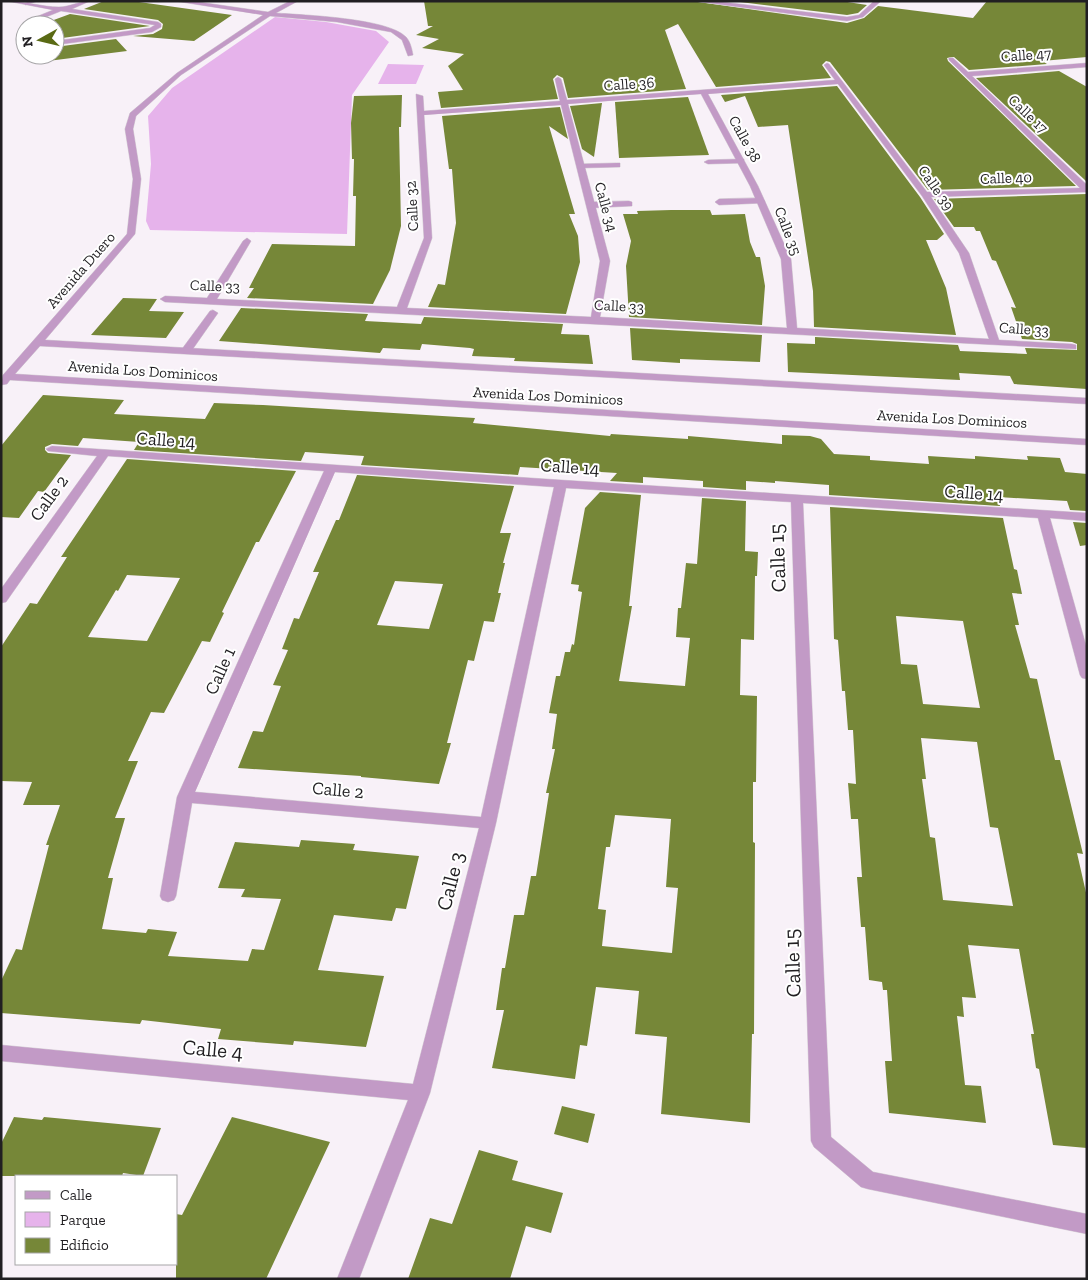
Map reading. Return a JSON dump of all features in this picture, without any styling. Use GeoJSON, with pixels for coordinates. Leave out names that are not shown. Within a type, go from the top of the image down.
{"type":"FeatureCollection","features":[{"type":"Feature","properties":{"kind":"street"},"geometry":{"type":"LineString","coordinates":[[10,1],[158,24],[158,27],[152,30],[65,42]]}},
{"type":"Feature","properties":{"kind":"street"},"geometry":{"type":"LineString","coordinates":[[28,4],[35,1]]}},
{"type":"Feature","properties":{"kind":"street"},"geometry":{"type":"LineString","coordinates":[[60,8],[61,5],[72,1]]}},
{"type":"Feature","properties":{"kind":"street"},"geometry":{"type":"LineString","coordinates":[[44,15],[60,8],[72,7],[87,1]]}},
{"type":"Feature","properties":{"kind":"street"},"geometry":{"type":"LineString","coordinates":[[178,1],[269,14],[337,20],[393,30],[405,39],[410,55]]}},
{"type":"Feature","properties":{"kind":"street"},"geometry":{"type":"LineString","coordinates":[[200,4],[208,1]]}},
{"type":"Feature","properties":{"kind":"street","name":"Avenida Duero"},"geometry":{"type":"LineString","coordinates":[[4,381],[131,234],[137,179],[129,129],[133,115],[179,74],[269,14],[295,1]]}},
{"type":"Feature","properties":{"kind":"street"},"geometry":{"type":"LineString","coordinates":[[697,1],[846,19],[861,16],[878,1]]}},
{"type":"Feature","properties":{"kind":"street","name":"Calle 17"},"geometry":{"type":"LineString","coordinates":[[951,59],[1087,190]]}},
{"type":"Feature","properties":{"kind":"street","name":"Calle 39"},"geometry":{"type":"LineString","coordinates":[[827,65],[926,195],[964,253],[995,342]]}},
{"type":"Feature","properties":{"kind":"street","name":"Calle 47"},"geometry":{"type":"LineString","coordinates":[[967,74],[1087,65]]}},
{"type":"Feature","properties":{"kind":"street","name":"Calle 34"},"geometry":{"type":"LineString","coordinates":[[558,79],[566,102],[605,261],[595,320]]}},
{"type":"Feature","properties":{"kind":"street","name":"Calle 36"},"geometry":{"type":"LineString","coordinates":[[421,113],[839,82]]}},
{"type":"Feature","properties":{"kind":"street","name":"Calle 38"},"geometry":{"type":"LineString","coordinates":[[703,92],[761,201]]}},
{"type":"Feature","properties":{"kind":"street","name":"Calle 32"},"geometry":{"type":"LineString","coordinates":[[401,310],[428,238],[419,96]]}},
{"type":"Feature","properties":{"kind":"street"},"geometry":{"type":"LineString","coordinates":[[708,162],[741,161]]}},
{"type":"Feature","properties":{"kind":"street"},"geometry":{"type":"LineString","coordinates":[[581,166],[617,165]]}},
{"type":"Feature","properties":{"kind":"street","name":"Calle 40"},"geometry":{"type":"LineString","coordinates":[[926,195],[1087,190]]}},
{"type":"Feature","properties":{"kind":"street"},"geometry":{"type":"LineString","coordinates":[[719,202],[761,201]]}},
{"type":"Feature","properties":{"kind":"street","name":"Calle 35"},"geometry":{"type":"LineString","coordinates":[[761,201],[786,259],[792,331]]}},
{"type":"Feature","properties":{"kind":"street"},"geometry":{"type":"LineString","coordinates":[[592,205],[629,204]]}},
{"type":"Feature","properties":{"kind":"street"},"geometry":{"type":"LineString","coordinates":[[211,300],[247,241]]}},
{"type":"Feature","properties":{"kind":"street","name":"Calle 33"},"geometry":{"type":"LineString","coordinates":[[165,299],[595,320],[1072,347]]}},
{"type":"Feature","properties":{"kind":"street"},"geometry":{"type":"LineString","coordinates":[[186,351],[213,313]]}},
{"type":"Feature","properties":{"kind":"street","name":"Avenida Los Dominicos"},"geometry":{"type":"LineString","coordinates":[[38,343],[1087,401]]}},
{"type":"Feature","properties":{"kind":"street","name":"Avenida Los Dominicos"},"geometry":{"type":"LineString","coordinates":[[4,381],[1087,442]]}},
{"type":"Feature","properties":{"kind":"street","name":"Calle 14"},"geometry":{"type":"LineString","coordinates":[[52,449],[561,484],[1087,517]]}},
{"type":"Feature","properties":{"kind":"street","name":"Calle 2"},"geometry":{"type":"LineString","coordinates":[[1,599],[105,454]]}},
{"type":"Feature","properties":{"kind":"street","name":"Calle 1"},"geometry":{"type":"LineString","coordinates":[[168,896],[185,797],[331,468]]}},
{"type":"Feature","properties":{"kind":"street","name":"Calle 3"},"geometry":{"type":"LineString","coordinates":[[348,1279],[420,1093],[488,823],[561,484]]}},
{"type":"Feature","properties":{"kind":"street","name":"Calle 15"},"geometry":{"type":"LineString","coordinates":[[797,499],[821,1141],[868,1180],[1087,1224]]}},
{"type":"Feature","properties":{"kind":"street"},"geometry":{"type":"LineString","coordinates":[[1043,515],[1087,675]]}},
{"type":"Feature","properties":{"kind":"street","name":"Calle 2"},"geometry":{"type":"LineString","coordinates":[[185,797],[488,823]]}},
{"type":"Feature","properties":{"kind":"street","name":"Calle 4"},"geometry":{"type":"LineString","coordinates":[[1,1053],[420,1093]]}},
{"type":"Feature","properties":{"kind":"green space"},"geometry":{"type":"Polygon","coordinates":[[[275,17],[326,22],[376,31],[389,42],[352,95],[347,234],[150,230],[146,221],[151,164],[148,116],[172,88],[275,17]]]}},
{"type":"Feature","properties":{"kind":"green space"},"geometry":{"type":"Polygon","coordinates":[[[388,64],[424,65],[416,84],[378,84],[388,64]]]}},
{"type":"Feature","properties":{"kind":"building"},"geometry":{"type":"Polygon","coordinates":[[[104,1],[132,1],[232,15],[194,41],[133,36],[153,34],[162,29],[163,24],[158,20],[84,9],[104,1]]]}},
{"type":"Feature","properties":{"kind":"building"},"geometry":{"type":"Polygon","coordinates":[[[424,1],[692,1],[847,23],[864,18],[878,6],[973,18],[987,1],[1087,1],[1087,57],[1042,61],[1047,64],[969,70],[954,57],[947,58],[1076,186],[928,190],[830,62],[826,61],[822,65],[831,78],[716,87],[678,24],[665,30],[686,89],[568,98],[563,78],[557,75],[553,79],[558,99],[441,108],[438,92],[463,90],[448,66],[464,54],[422,48],[439,39],[416,35],[433,26],[428,26],[424,1]]]}},
{"type":"Feature","properties":{"kind":"building"},"geometry":{"type":"Polygon","coordinates":[[[732,1],[841,1],[867,5],[858,13],[847,15],[732,1]]]}},
{"type":"Feature","properties":{"kind":"building"},"geometry":{"type":"Polygon","coordinates":[[[70,14],[150,26],[65,38],[65,16],[70,14]]]}},
{"type":"Feature","properties":{"kind":"building"},"geometry":{"type":"Polygon","coordinates":[[[116,39],[127,51],[65,59],[65,46],[116,39]]]}},
{"type":"Feature","properties":{"kind":"building"},"geometry":{"type":"Polygon","coordinates":[[[1059,71],[1087,87],[1087,182],[976,78],[1059,71]]]}},
{"type":"Feature","properties":{"kind":"building"},"geometry":{"type":"Polygon","coordinates":[[[837,86],[920,197],[944,234],[937,240],[926,240],[946,288],[956,335],[814,327],[813,291],[788,125],[758,127],[745,96],[725,102],[721,95],[837,86]]]}},
{"type":"Feature","properties":{"kind":"building"},"geometry":{"type":"Polygon","coordinates":[[[402,95],[401,127],[399,127],[401,226],[390,270],[373,304],[247,298],[254,288],[249,288],[272,244],[355,246],[356,196],[353,196],[354,159],[352,159],[351,123],[354,96],[402,95]]]}},
{"type":"Feature","properties":{"kind":"building"},"geometry":{"type":"Polygon","coordinates":[[[688,97],[709,155],[619,158],[615,102],[688,97]]]}},
{"type":"Feature","properties":{"kind":"building"},"geometry":{"type":"Polygon","coordinates":[[[602,103],[594,157],[582,149],[570,106],[602,103]]]}},
{"type":"Feature","properties":{"kind":"building"},"geometry":{"type":"Polygon","coordinates":[[[560,107],[568,139],[549,126],[575,214],[569,214],[578,236],[580,262],[566,314],[428,307],[438,284],[445,285],[456,223],[452,169],[449,169],[442,116],[560,107]]]}},
{"type":"Feature","properties":{"kind":"building"},"geometry":{"type":"Polygon","coordinates":[[[1087,194],[1087,389],[1014,384],[1010,376],[959,373],[960,380],[788,372],[787,343],[815,344],[815,337],[958,345],[960,351],[1027,354],[1025,348],[1077,350],[1077,344],[1072,342],[1022,339],[1011,307],[1016,308],[996,261],[992,260],[980,231],[976,231],[974,227],[954,227],[934,199],[1087,194]]]}},
{"type":"Feature","properties":{"kind":"building"},"geometry":{"type":"Polygon","coordinates":[[[710,210],[712,215],[745,214],[750,242],[756,257],[760,257],[765,286],[762,325],[629,317],[626,266],[631,241],[623,214],[638,214],[637,211],[710,210]]]}},
{"type":"Feature","properties":{"kind":"building"},"geometry":{"type":"Polygon","coordinates":[[[123,298],[157,299],[149,311],[184,312],[166,338],[91,335],[123,298]]]}},
{"type":"Feature","properties":{"kind":"building"},"geometry":{"type":"Polygon","coordinates":[[[241,308],[368,314],[365,321],[421,324],[424,317],[563,324],[561,334],[589,335],[593,364],[514,361],[515,358],[472,356],[474,349],[470,348],[422,344],[420,350],[383,348],[380,353],[219,341],[241,308]]]}},
{"type":"Feature","properties":{"kind":"building"},"geometry":{"type":"Polygon","coordinates":[[[630,328],[762,335],[760,362],[680,359],[680,363],[632,360],[630,328]]]}},
{"type":"Feature","properties":{"kind":"building"},"geometry":{"type":"Polygon","coordinates":[[[43,395],[124,400],[114,414],[205,419],[214,403],[263,405],[475,418],[473,423],[610,436],[611,434],[688,439],[688,436],[782,444],[782,435],[810,436],[821,439],[834,454],[870,456],[870,460],[929,464],[928,456],[975,459],[975,456],[1028,460],[1027,456],[1060,458],[1065,472],[1087,474],[1087,511],[1070,510],[1067,501],[998,497],[1000,506],[829,495],[829,485],[775,481],[775,483],[746,481],[746,490],[703,487],[703,481],[643,477],[643,483],[610,481],[617,473],[520,467],[518,475],[361,465],[364,456],[305,452],[301,461],[134,450],[139,442],[83,438],[78,446],[52,444],[45,447],[48,453],[71,455],[44,492],[38,491],[19,518],[1,517],[1,446],[43,395]]]}},
{"type":"Feature","properties":{"kind":"building"},"geometry":{"type":"Polygon","coordinates":[[[127,459],[296,471],[259,542],[256,542],[222,612],[224,613],[210,642],[202,641],[164,713],[151,712],[128,761],[138,761],[115,818],[125,818],[108,878],[113,878],[102,929],[146,933],[148,929],[177,932],[168,956],[248,961],[252,949],[264,950],[281,899],[241,897],[245,889],[218,888],[235,842],[299,847],[301,840],[355,844],[353,850],[419,856],[406,909],[396,908],[392,921],[334,915],[318,970],[384,976],[366,1047],[294,1041],[293,1045],[218,1039],[221,1029],[142,1020],[140,1024],[1,1013],[1,981],[16,949],[22,950],[49,845],[46,845],[60,805],[23,805],[32,782],[1,781],[1,647],[30,603],[37,604],[67,557],[61,557],[127,459]],[[127,575],[88,637],[147,641],[180,578],[127,575]]]}},
{"type":"Feature","properties":{"kind":"building"},"geometry":{"type":"Polygon","coordinates":[[[357,475],[514,486],[500,533],[511,533],[503,563],[505,563],[498,593],[501,593],[494,622],[484,621],[474,661],[468,660],[447,743],[451,743],[439,784],[361,776],[238,768],[253,731],[263,732],[281,686],[273,685],[288,650],[282,649],[294,618],[299,619],[319,572],[313,572],[336,520],[339,520],[357,475]],[[395,581],[377,625],[429,629],[443,584],[395,581]]]}},
{"type":"Feature","properties":{"kind":"building"},"geometry":{"type":"Polygon","coordinates":[[[600,492],[641,495],[629,606],[632,606],[619,681],[685,686],[690,638],[676,637],[678,608],[681,608],[686,563],[697,564],[702,498],[746,501],[745,551],[758,552],[757,576],[755,576],[754,640],[741,639],[740,695],[757,696],[756,782],[753,782],[753,842],[755,843],[754,1034],[752,1034],[750,1123],[661,1114],[667,1037],[635,1034],[639,991],[596,987],[587,1046],[580,1045],[575,1079],[492,1068],[504,1010],[496,1010],[502,968],[505,968],[514,915],[524,915],[531,876],[536,876],[549,793],[546,793],[555,749],[552,749],[557,714],[549,713],[556,676],[560,676],[565,652],[570,652],[572,644],[574,645],[582,592],[578,591],[579,585],[571,584],[585,508],[600,492]],[[615,815],[610,847],[606,847],[598,909],[606,910],[602,946],[672,953],[678,888],[666,887],[671,819],[615,815]]]}},
{"type":"Feature","properties":{"kind":"building"},"geometry":{"type":"Polygon","coordinates":[[[830,507],[1003,518],[1014,569],[1017,570],[1022,594],[1012,593],[1019,625],[1015,625],[1030,678],[1037,679],[1055,760],[1060,760],[1083,854],[1077,853],[1087,897],[1087,1148],[1053,1145],[1039,1069],[1036,1068],[1031,1034],[1034,1034],[1019,949],[968,945],[976,998],[962,997],[964,1017],[957,1016],[965,1085],[981,1086],[986,1123],[889,1113],[885,1061],[892,1061],[887,990],[883,990],[882,982],[869,980],[865,927],[861,927],[857,877],[862,877],[858,819],[851,819],[848,783],[856,784],[853,730],[848,730],[845,691],[842,691],[838,640],[834,639],[830,507]],[[896,616],[901,664],[917,665],[923,704],[980,708],[963,621],[896,616]],[[921,738],[926,779],[922,779],[930,837],[935,838],[943,900],[1013,906],[998,828],[990,827],[977,742],[921,738]]]}},
{"type":"Feature","properties":{"kind":"building"},"geometry":{"type":"Polygon","coordinates":[[[1073,522],[1087,523],[1087,545],[1080,546],[1073,522]]]}},
{"type":"Feature","properties":{"kind":"building"},"geometry":{"type":"Polygon","coordinates":[[[562,1106],[595,1114],[588,1143],[554,1134],[562,1106]]]}},
{"type":"Feature","properties":{"kind":"building"},"geometry":{"type":"Polygon","coordinates":[[[14,1117],[42,1120],[44,1117],[161,1128],[143,1175],[123,1173],[122,1175],[1,1176],[1,1144],[14,1117]]]}},
{"type":"Feature","properties":{"kind":"building"},"geometry":{"type":"Polygon","coordinates":[[[232,1117],[330,1142],[266,1279],[176,1279],[176,1265],[178,1265],[178,1214],[182,1215],[232,1117]]]}},
{"type":"Feature","properties":{"kind":"building"},"geometry":{"type":"Polygon","coordinates":[[[479,1150],[518,1161],[512,1180],[563,1193],[551,1233],[526,1226],[510,1279],[408,1279],[430,1218],[452,1224],[479,1150]]]}}]}
